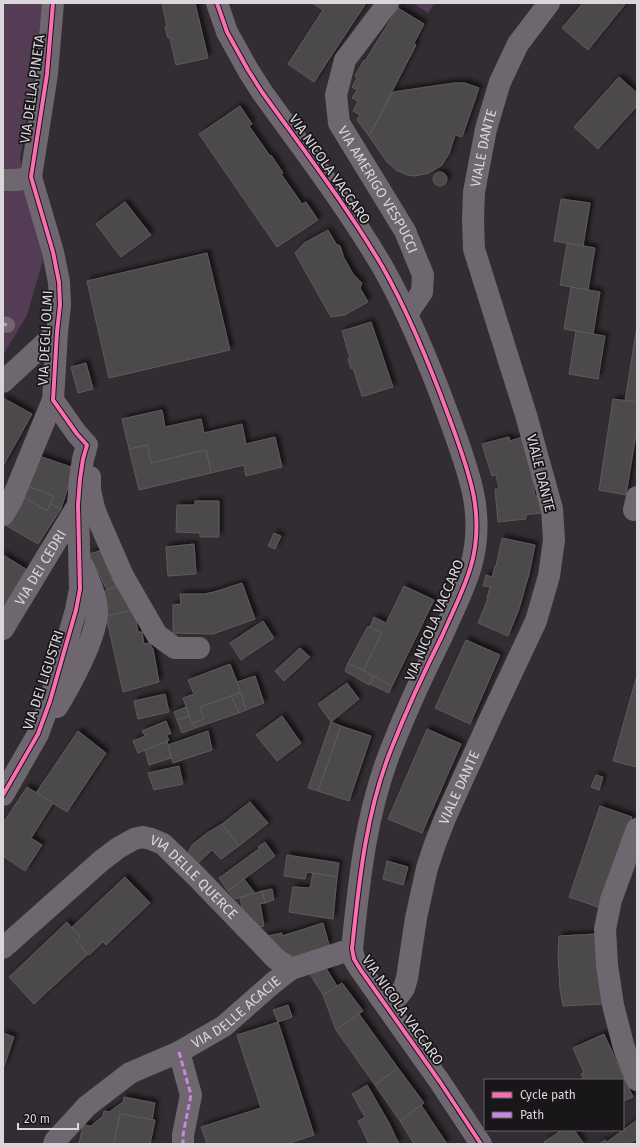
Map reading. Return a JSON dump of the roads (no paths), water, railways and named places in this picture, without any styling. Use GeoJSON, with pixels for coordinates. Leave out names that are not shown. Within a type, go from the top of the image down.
{"type":"FeatureCollection","features":[{"type":"Feature","properties":{"kind":"street","name":"VIA DELLA PINETA"},"geometry":{"type":"LineString","coordinates":[[31,177],[46,74],[53,3]]}},
{"type":"Feature","properties":{"kind":"street","name":"VIA NICOLA VACCARO"},"geometry":{"type":"LineString","coordinates":[[217,3],[227,32],[248,70],[360,230],[407,314],[443,401],[462,454],[476,503],[477,538],[471,567],[466,582],[404,719],[382,774],[374,802],[358,891],[352,949],[354,959],[360,969],[440,1082],[481,1144]]}},
{"type":"Feature","properties":{"kind":"street","name":"VIA AMERIGO VESPUCCI"},"geometry":{"type":"LineString","coordinates":[[388,3],[345,60],[336,94],[339,123],[405,232],[423,275],[422,292],[407,314]]}},
{"type":"Feature","properties":{"kind":"street","name":"VIALE DANTE"},"geometry":{"type":"LineString","coordinates":[[387,1006],[399,995],[404,988],[407,978],[416,918],[427,868],[435,844],[446,816],[536,621],[549,576],[554,540],[552,509],[526,415],[474,249],[473,218],[474,192],[486,129],[500,82],[518,44],[549,3]]}},
{"type":"Feature","properties":{"kind":"street"},"geometry":{"type":"LineString","coordinates":[[3,180],[17,180],[31,177]]}},
{"type":"Feature","properties":{"kind":"street","name":"VIA DEGLI OLMI"},"geometry":{"type":"LineString","coordinates":[[31,177],[53,252],[59,282],[60,305],[53,400],[77,434],[87,444]]}},
{"type":"Feature","properties":{"kind":"street"},"geometry":{"type":"LineString","coordinates":[[3,382],[57,332]]}},
{"type":"Feature","properties":{"kind":"street"},"geometry":{"type":"LineString","coordinates":[[3,515],[11,502],[53,400]]}},
{"type":"Feature","properties":{"kind":"street"},"geometry":{"type":"LineString","coordinates":[[38,734],[62,699],[76,673],[97,620],[97,609],[93,591],[79,556],[78,505],[80,479],[87,444]]}},
{"type":"Feature","properties":{"kind":"street"},"geometry":{"type":"LineString","coordinates":[[87,444],[91,458],[90,490],[94,508],[123,576],[157,635],[175,648],[199,648]]}},
{"type":"Feature","properties":{"kind":"street","name":"VIA DEI CEDRI"},"geometry":{"type":"LineString","coordinates":[[3,629],[78,505]]}},
{"type":"Feature","properties":{"kind":"street","name":"VIA DEI LIGUSTRI"},"geometry":{"type":"LineString","coordinates":[[3,795],[38,734],[50,701],[76,610],[80,588],[79,556]]}},
{"type":"Feature","properties":{"kind":"street"},"geometry":{"type":"LineString","coordinates":[[637,829],[611,900],[605,929],[607,965],[613,1005],[624,1048],[637,1080]]}},
{"type":"Feature","properties":{"kind":"street","name":"VIA DELLE QUERCE"},"geometry":{"type":"LineString","coordinates":[[3,948],[101,861],[118,848],[134,839],[143,837],[163,844],[276,959],[291,969]]}},
{"type":"Feature","properties":{"kind":"street"},"geometry":{"type":"LineString","coordinates":[[291,969],[352,949]]}},
{"type":"Feature","properties":{"kind":"street","name":"VIA DELLE ACACIE"},"geometry":{"type":"LineString","coordinates":[[54,1144],[86,1106],[130,1073],[179,1052],[224,1026],[291,969]]}},
{"type":"Feature","properties":{"kind":"street","name":"VIA DELLE ACACIE"},"geometry":{"type":"LineString","coordinates":[[179,1052],[191,1095],[183,1135],[183,1144]]}}]}
